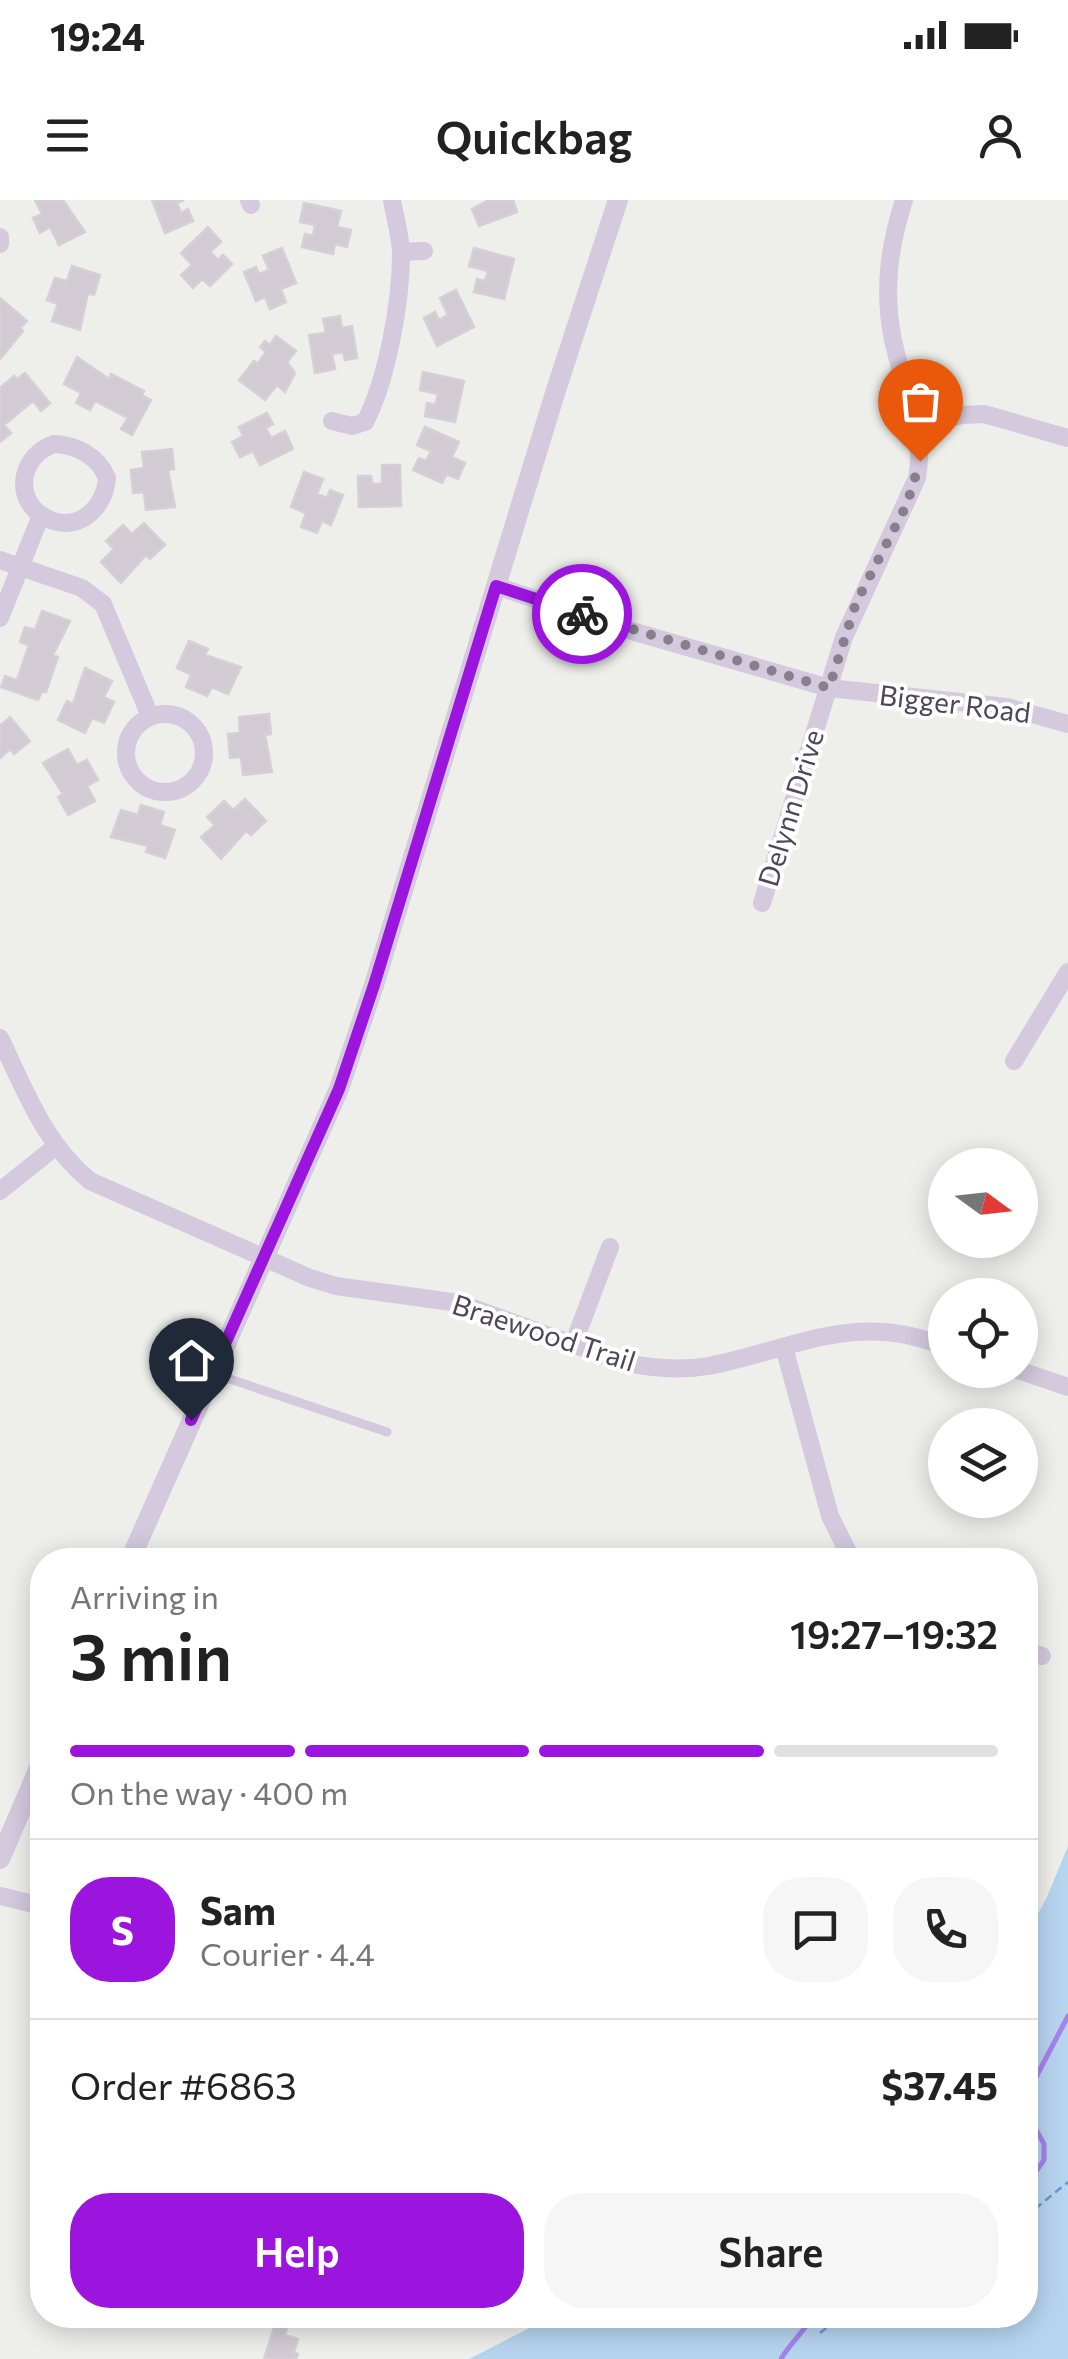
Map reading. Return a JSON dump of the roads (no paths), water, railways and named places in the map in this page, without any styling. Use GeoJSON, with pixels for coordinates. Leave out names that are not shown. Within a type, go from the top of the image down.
{"type":"FeatureCollection","features":[{"type":"Feature","properties":{"kind":"street"},"geometry":{"type":"LineString","coordinates":[[332,421],[352,426],[366,422],[376,402],[397,308],[401,252],[392,200]]}},
{"type":"Feature","properties":{"kind":"street"},"geometry":{"type":"LineString","coordinates":[[135,1548],[345,1071],[618,200]]}},
{"type":"Feature","properties":{"kind":"street","name":"Delynn Drive"},"geometry":{"type":"LineString","coordinates":[[762,903],[856,603],[917,478],[917,425],[888,316],[888,261],[904,200]]}},
{"type":"Feature","properties":{"kind":"street"},"geometry":{"type":"LineString","coordinates":[[401,252],[424,251]]}},
{"type":"Feature","properties":{"kind":"street"},"geometry":{"type":"LineString","coordinates":[[917,425],[984,414],[1068,438]]}},
{"type":"Feature","properties":{"kind":"street"},"geometry":{"type":"LineString","coordinates":[[62,444],[96,459],[107,478],[101,504],[94,512],[72,522],[41,515],[27,500],[24,487],[27,463],[34,454],[62,444]]}},
{"type":"Feature","properties":{"kind":"street"},"geometry":{"type":"LineString","coordinates":[[0,618],[41,515]]}},
{"type":"Feature","properties":{"kind":"street"},"geometry":{"type":"LineString","coordinates":[[0,560],[82,588],[103,604],[150,716]]}},
{"type":"Feature","properties":{"kind":"street","name":"Bigger Road"},"geometry":{"type":"LineString","coordinates":[[496,586],[829,688],[1007,707],[1068,724]]}},
{"type":"Feature","properties":{"kind":"street"},"geometry":{"type":"LineString","coordinates":[[173,714],[193,726],[200,736],[204,758],[194,780],[185,787],[160,792],[148,789],[129,771],[126,746],[139,723],[150,716],[173,714]]}},
{"type":"Feature","properties":{"kind":"street"},"geometry":{"type":"LineString","coordinates":[[1014,1061],[1068,972]]}},
{"type":"Feature","properties":{"kind":"street","name":"Braewood Trail"},"geometry":{"type":"LineString","coordinates":[[0,1038],[44,1130],[74,1168],[104,1189],[336,1286],[459,1303],[622,1362],[683,1369],[830,1335],[883,1331],[928,1341]]}},
{"type":"Feature","properties":{"kind":"street"},"geometry":{"type":"LineString","coordinates":[[0,1191],[55,1147]]}},
{"type":"Feature","properties":{"kind":"street"},"geometry":{"type":"LineString","coordinates":[[573,1346],[610,1247]]}},
{"type":"Feature","properties":{"kind":"street"},"geometry":{"type":"LineString","coordinates":[[784,1347],[830,1516],[846,1548]]}},
{"type":"Feature","properties":{"kind":"street"},"geometry":{"type":"LineString","coordinates":[[1038,1376],[1068,1386]]}},
{"type":"Feature","properties":{"kind":"street"},"geometry":{"type":"LineString","coordinates":[[0,1859],[30,1789]]}},
{"type":"Feature","properties":{"kind":"street"},"geometry":{"type":"LineString","coordinates":[[0,1896],[30,1903]]}},
{"type":"Feature","properties":{"kind":"lane"},"geometry":{"type":"LineString","coordinates":[[212,1374],[387,1432]]}},
{"type":"Feature","properties":{"kind":"waterway"},"geometry":{"type":"LineString","coordinates":[[1038,2073],[1068,2016]]}},
{"type":"Feature","properties":{"kind":"waterway"},"geometry":{"type":"LineString","coordinates":[[1038,2133],[1044,2144],[1044,2160],[1038,2169]]}},
{"type":"Feature","properties":{"kind":"waterway"},"geometry":{"type":"LineString","coordinates":[[781,2359],[804,2328]]}}]}
